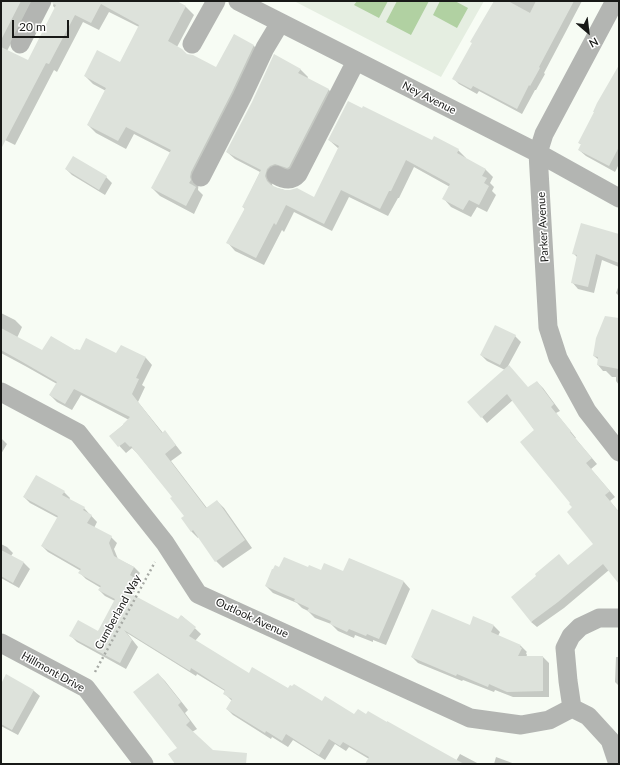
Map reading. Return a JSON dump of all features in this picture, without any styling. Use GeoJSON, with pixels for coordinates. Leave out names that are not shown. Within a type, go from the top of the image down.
{"type":"FeatureCollection","features":[{"type":"Feature","properties":{"kind":"street"},"geometry":{"type":"LineString","coordinates":[[20,44],[42,1]]}},
{"type":"Feature","properties":{"kind":"street"},"geometry":{"type":"LineString","coordinates":[[192,44],[216,1]]}},
{"type":"Feature","properties":{"kind":"street","name":"Ney Avenue"},"geometry":{"type":"LineString","coordinates":[[238,1],[538,153],[619,198]]}},
{"type":"Feature","properties":{"kind":"street","name":"Parker Avenue"},"geometry":{"type":"LineString","coordinates":[[615,1],[544,134],[538,153],[548,327],[558,358],[587,411],[619,452]]}},
{"type":"Feature","properties":{"kind":"street"},"geometry":{"type":"LineString","coordinates":[[201,177],[265,48],[280,23]]}},
{"type":"Feature","properties":{"kind":"street"},"geometry":{"type":"LineString","coordinates":[[276,175],[284,179],[293,178],[298,174],[356,61]]}},
{"type":"Feature","properties":{"kind":"street","name":"Outlook Avenue"},"geometry":{"type":"LineString","coordinates":[[1,392],[78,434],[165,543],[198,594],[470,718],[520,726],[549,720],[572,708]]}},
{"type":"Feature","properties":{"kind":"street"},"geometry":{"type":"LineString","coordinates":[[618,764],[610,740],[588,716],[572,708],[565,648],[571,636],[580,626],[599,618],[619,618]]}},
{"type":"Feature","properties":{"kind":"street","name":"Hillmont Drive"},"geometry":{"type":"LineString","coordinates":[[1,643],[86,688],[144,764]]}},
{"type":"Feature","properties":{"kind":"path","name":"Cumberland Way"},"geometry":{"type":"LineString","coordinates":[[86,688],[165,543]]}},
{"type":"Feature","properties":{"kind":"shaded area"},"geometry":{"type":"Polygon","coordinates":[[[294,1],[484,1],[441,77],[294,1]]]}},
{"type":"Feature","properties":{"kind":"green space"},"geometry":{"type":"Polygon","coordinates":[[[357,1],[388,1],[379,18],[354,5],[357,1]]]}},
{"type":"Feature","properties":{"kind":"green space"},"geometry":{"type":"Polygon","coordinates":[[[397,1],[429,1],[411,35],[386,22],[397,1]]]}},
{"type":"Feature","properties":{"kind":"green space"},"geometry":{"type":"Polygon","coordinates":[[[440,1],[455,1],[468,8],[457,28],[433,15],[440,1]]]}},
{"type":"Feature","properties":{"kind":"building"},"geometry":{"type":"Polygon","coordinates":[[[1,1],[21,1],[1,40],[1,1]]]}},
{"type":"Feature","properties":{"kind":"building"},"geometry":{"type":"Polygon","coordinates":[[[53,1],[177,1],[186,6],[168,41],[182,49],[187,54],[193,55],[216,67],[234,34],[254,45],[191,172],[191,180],[189,183],[196,187],[186,206],[151,188],[171,150],[126,127],[118,141],[87,125],[106,88],[84,76],[97,50],[120,62],[139,25],[101,4],[91,23],[75,15],[49,64],[46,63],[1,149],[1,47],[28,60],[56,5],[52,3],[53,1]]]}},
{"type":"Feature","properties":{"kind":"building"},"geometry":{"type":"Polygon","coordinates":[[[494,1],[508,1],[530,13],[536,1],[574,1],[539,67],[540,68],[530,86],[529,85],[517,109],[473,86],[471,89],[452,79],[472,43],[470,42],[494,1]]]}},
{"type":"Feature","properties":{"kind":"building"},"geometry":{"type":"Polygon","coordinates":[[[274,54],[301,69],[298,73],[329,89],[289,167],[287,168],[275,164],[267,169],[265,176],[271,185],[285,190],[297,188],[314,197],[339,146],[328,140],[348,101],[362,108],[363,106],[432,140],[434,136],[459,149],[457,153],[486,169],[482,176],[487,178],[484,183],[489,186],[479,205],[469,200],[463,210],[442,199],[450,184],[406,160],[391,191],[389,191],[380,209],[341,190],[324,224],[286,205],[276,225],[274,223],[256,258],[226,243],[245,208],[242,207],[261,170],[226,152],[252,102],[274,54]]]}},
{"type":"Feature","properties":{"kind":"building"},"geometry":{"type":"Polygon","coordinates":[[[619,65],[619,147],[609,166],[578,150],[581,144],[578,143],[597,103],[619,65]]]}},
{"type":"Feature","properties":{"kind":"building"},"geometry":{"type":"Polygon","coordinates":[[[73,156],[107,176],[99,190],[65,169],[73,156]]]}},
{"type":"Feature","properties":{"kind":"building"},"geometry":{"type":"Polygon","coordinates":[[[581,223],[619,234],[619,263],[596,254],[588,287],[571,283],[577,255],[572,254],[581,223]]]}},
{"type":"Feature","properties":{"kind":"building"},"geometry":{"type":"Polygon","coordinates":[[[605,316],[619,318],[619,369],[597,365],[598,357],[593,356],[596,338],[605,316]]]}},
{"type":"Feature","properties":{"kind":"building"},"geometry":{"type":"Polygon","coordinates":[[[495,325],[516,335],[500,365],[480,355],[495,325]]]}},
{"type":"Feature","properties":{"kind":"building"},"geometry":{"type":"Polygon","coordinates":[[[1,328],[42,350],[51,336],[75,350],[80,350],[86,338],[116,353],[121,345],[146,357],[136,378],[139,379],[132,394],[162,433],[165,430],[176,445],[165,454],[206,508],[217,500],[245,540],[215,562],[193,530],[191,532],[181,518],[184,516],[170,498],[172,497],[131,446],[130,447],[125,442],[118,447],[109,436],[123,425],[130,417],[74,389],[65,404],[49,395],[57,382],[1,350],[1,328]]]}},
{"type":"Feature","properties":{"kind":"building"},"geometry":{"type":"Polygon","coordinates":[[[509,365],[528,387],[537,381],[554,404],[551,407],[592,458],[586,463],[610,491],[605,495],[619,512],[619,584],[603,564],[558,602],[531,622],[511,597],[559,554],[568,565],[593,544],[567,512],[572,507],[569,504],[570,503],[520,442],[534,430],[507,394],[481,418],[467,402],[509,365]]]}},
{"type":"Feature","properties":{"kind":"building"},"geometry":{"type":"Polygon","coordinates":[[[36,475],[65,491],[62,495],[85,507],[83,510],[92,515],[87,523],[112,536],[109,543],[114,556],[134,567],[130,575],[133,577],[126,591],[178,619],[181,615],[196,627],[189,636],[249,673],[252,667],[288,688],[290,685],[292,686],[294,684],[322,701],[325,696],[354,714],[358,709],[366,714],[368,711],[464,764],[365,764],[369,757],[343,742],[340,746],[329,739],[319,755],[286,734],[282,741],[266,731],[265,733],[226,709],[232,699],[223,694],[225,690],[191,668],[190,671],[124,630],[132,640],[120,663],[69,636],[78,620],[98,631],[115,599],[98,590],[101,586],[78,573],[81,569],[41,546],[58,516],[23,497],[36,475]]]}},
{"type":"Feature","properties":{"kind":"building"},"geometry":{"type":"Polygon","coordinates":[[[1,550],[24,562],[13,583],[1,576],[1,550]]]}},
{"type":"Feature","properties":{"kind":"building"},"geometry":{"type":"Polygon","coordinates":[[[284,557],[308,567],[309,565],[321,570],[324,563],[343,571],[349,558],[404,581],[379,639],[367,634],[366,636],[349,629],[347,632],[330,624],[331,621],[307,611],[309,608],[294,601],[295,599],[265,586],[272,569],[275,565],[279,567],[284,557]]]}},
{"type":"Feature","properties":{"kind":"building"},"geometry":{"type":"Polygon","coordinates":[[[432,609],[470,625],[473,616],[494,625],[491,632],[521,645],[520,647],[522,648],[518,656],[543,656],[543,691],[507,692],[489,684],[488,687],[457,674],[456,676],[411,657],[432,609]]]}},
{"type":"Feature","properties":{"kind":"building"},"geometry":{"type":"Polygon","coordinates":[[[158,673],[181,702],[178,705],[190,721],[186,725],[213,750],[247,753],[246,764],[175,764],[168,754],[177,748],[133,692],[158,673]]]}},
{"type":"Feature","properties":{"kind":"building"},"geometry":{"type":"Polygon","coordinates":[[[6,674],[34,690],[12,730],[1,724],[1,684],[6,674]]]}}]}
